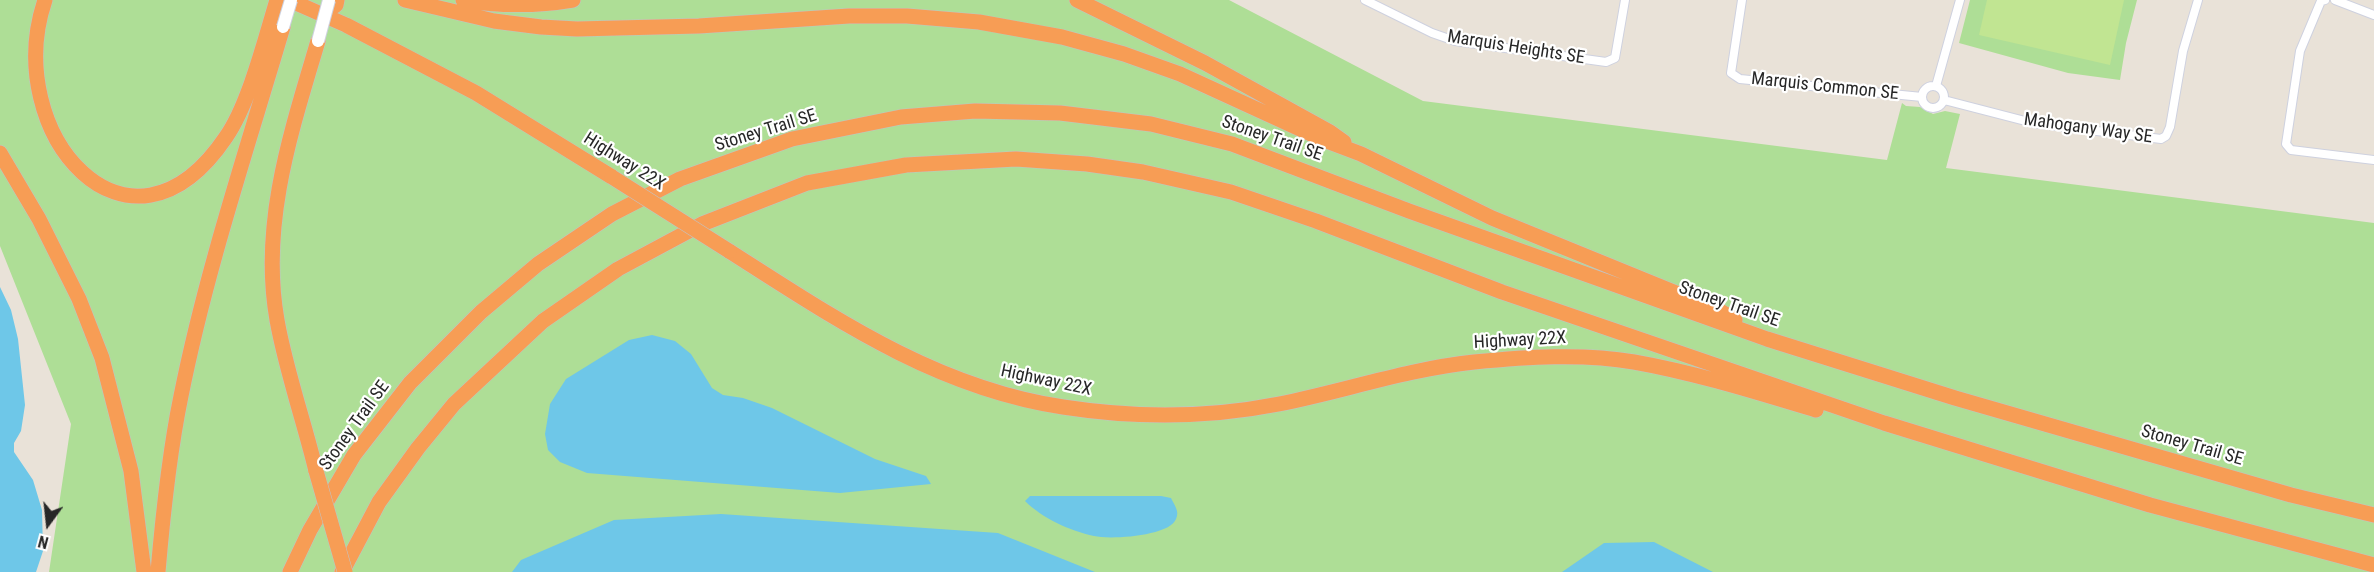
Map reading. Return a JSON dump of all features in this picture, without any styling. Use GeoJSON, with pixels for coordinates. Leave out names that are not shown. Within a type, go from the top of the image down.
{"type":"FeatureCollection","features":[{"type":"Feature","properties":{"kind":"highway"},"geometry":{"type":"LineString","coordinates":[[24,28],[32,14],[45,0]]}},
{"type":"Feature","properties":{"kind":"highway"},"geometry":{"type":"LineString","coordinates":[[77,188],[122,196],[147,195],[177,183],[198,170],[227,136],[287,0]]}},
{"type":"Feature","properties":{"kind":"highway","name":"Highway 22X"},"geometry":{"type":"LineString","coordinates":[[287,0],[346,25],[476,93],[818,308],[894,352],[953,377],[1007,394],[1061,407],[1126,415],[1196,415],[1277,405],[1418,372],[1471,363],[1581,357],[1632,362],[1700,376],[1840,417],[1884,423]]}},
{"type":"Feature","properties":{"kind":"highway"},"geometry":{"type":"LineString","coordinates":[[405,0],[494,21],[541,27],[578,29],[699,26],[849,16],[907,16],[980,22],[1062,38],[1135,58],[1180,74],[1324,140],[1362,154],[1491,218],[1720,311],[1767,339]]}},
{"type":"Feature","properties":{"kind":"highway"},"geometry":{"type":"LineString","coordinates":[[463,0],[485,4],[537,5],[573,0]]}},
{"type":"Feature","properties":{"kind":"highway"},"geometry":{"type":"LineString","coordinates":[[1077,0],[1215,69],[1330,132],[1362,154]]}},
{"type":"Feature","properties":{"kind":"highway"},"geometry":{"type":"LineString","coordinates":[[158,572],[165,495],[180,396],[277,25]]}},
{"type":"Feature","properties":{"kind":"highway"},"geometry":{"type":"LineString","coordinates":[[318,41],[283,163],[276,204],[272,264],[277,318],[284,353],[343,572]]}},
{"type":"Feature","properties":{"kind":"highway","name":"Stoney Trail SE"},"geometry":{"type":"LineString","coordinates":[[290,572],[310,530],[354,455],[410,383],[481,312],[538,264],[612,214],[680,179],[792,139],[901,117],[975,111],[1060,113],[1151,124],[1232,144],[1430,219],[1767,339],[1955,398],[2290,495],[2374,515]]}},
{"type":"Feature","properties":{"kind":"highway"},"geometry":{"type":"LineString","coordinates":[[0,153],[39,219],[74,289],[102,358],[131,471],[144,572]]}},
{"type":"Feature","properties":{"kind":"highway"},"geometry":{"type":"LineString","coordinates":[[343,572],[379,502],[418,448],[454,404],[543,321],[618,269],[702,224],[807,183],[906,165],[1016,159],[1087,164],[1143,172],[1231,192],[1502,292],[1884,423],[2150,505],[2374,565]]}},
{"type":"Feature","properties":{"kind":"main road"},"geometry":{"type":"LineString","coordinates":[[318,41],[331,4]]}},
{"type":"Feature","properties":{"kind":"street","name":"Marquis Heights SE"},"geometry":{"type":"LineString","coordinates":[[1365,0],[1432,33],[1455,41],[1606,62],[1615,58],[1625,0]]}},
{"type":"Feature","properties":{"kind":"street","name":"Marquis Common SE"},"geometry":{"type":"LineString","coordinates":[[1742,0],[1731,73],[1740,78],[1922,97]]}},
{"type":"Feature","properties":{"kind":"street"},"geometry":{"type":"LineString","coordinates":[[1936,86],[1960,0]]}},
{"type":"Feature","properties":{"kind":"street","name":"Mahogany Way SE"},"geometry":{"type":"LineString","coordinates":[[1944,100],[2033,123],[2161,140],[2166,136],[2170,127],[2183,51],[2198,0]]}},
{"type":"Feature","properties":{"kind":"street"},"geometry":{"type":"LineString","coordinates":[[2325,0],[2321,1],[2300,51],[2286,144],[2291,150],[2374,160]]}},
{"type":"Feature","properties":{"kind":"street"},"geometry":{"type":"LineString","coordinates":[[2335,0],[2374,15]]}},
{"type":"Feature","properties":{"kind":"street"},"geometry":{"type":"LineString","coordinates":[[1936,86],[1944,93],[1944,100],[1936,107],[1930,107],[1924,103],[1922,97],[1926,88],[1936,86]]}},
{"type":"Feature","properties":{"kind":"green space"},"geometry":{"type":"Polygon","coordinates":[[[0,0],[1229,0],[1423,101],[1887,160],[1902,103],[1906,106],[1920,107],[1933,114],[1945,111],[1960,114],[1946,168],[2374,223],[2374,572],[49,572],[71,424],[0,246],[0,0]]]}},
{"type":"Feature","properties":{"kind":"green space"},"geometry":{"type":"Polygon","coordinates":[[[1970,0],[2137,0],[2126,43],[2120,80],[2068,73],[1959,43],[1970,0]]]}},
{"type":"Feature","properties":{"kind":"green space"},"geometry":{"type":"Polygon","coordinates":[[[1987,0],[2124,0],[2110,65],[1979,35],[1987,0]]]}},
{"type":"Feature","properties":{"kind":"water"},"geometry":{"type":"Polygon","coordinates":[[[0,287],[11,310],[18,339],[25,405],[21,431],[14,443],[14,452],[33,480],[42,510],[43,551],[36,572],[0,572],[0,287]]]}},
{"type":"Feature","properties":{"kind":"water"},"geometry":{"type":"Polygon","coordinates":[[[652,335],[675,341],[691,354],[712,388],[723,395],[743,398],[772,408],[875,459],[926,476],[931,484],[840,493],[587,473],[560,462],[548,450],[545,434],[550,404],[566,379],[629,340],[652,335]]]}},
{"type":"Feature","properties":{"kind":"water"},"geometry":{"type":"Polygon","coordinates":[[[1030,496],[1161,496],[1171,498],[1177,516],[1171,525],[1152,533],[1125,537],[1094,536],[1075,531],[1048,518],[1025,501],[1030,496]]]}},
{"type":"Feature","properties":{"kind":"water"},"geometry":{"type":"Polygon","coordinates":[[[721,514],[998,533],[1095,572],[512,572],[521,560],[614,520],[721,514]]]}},
{"type":"Feature","properties":{"kind":"water"},"geometry":{"type":"Polygon","coordinates":[[[1654,542],[1713,572],[1562,572],[1604,543],[1654,542]]]}}]}
